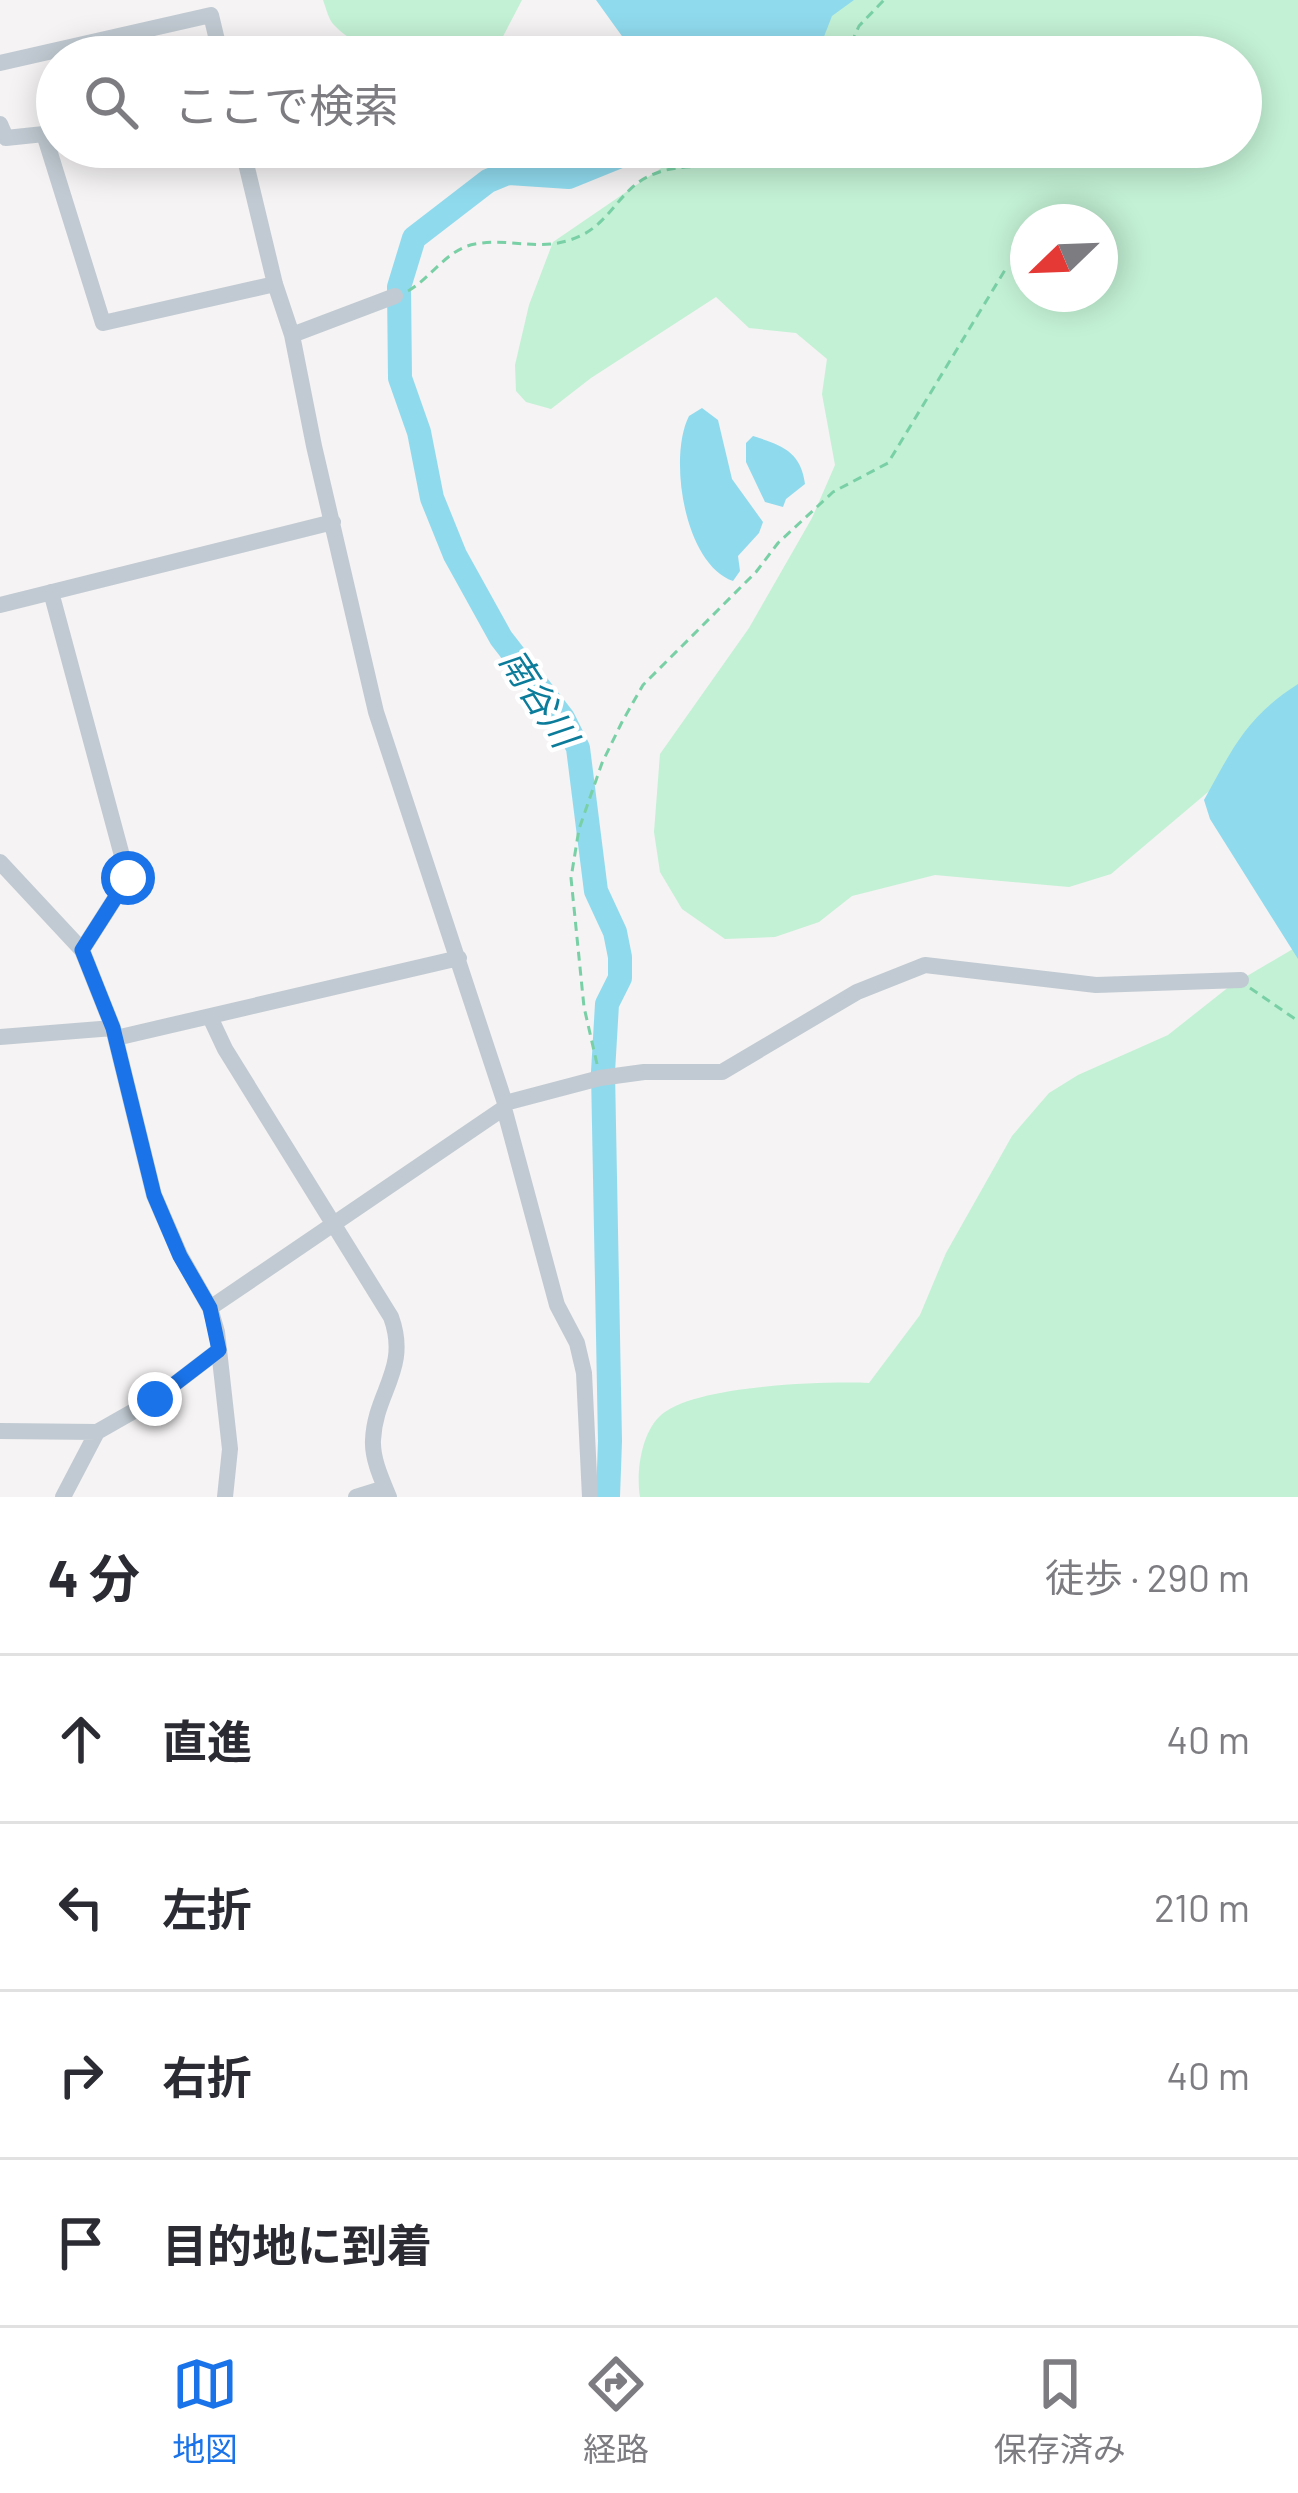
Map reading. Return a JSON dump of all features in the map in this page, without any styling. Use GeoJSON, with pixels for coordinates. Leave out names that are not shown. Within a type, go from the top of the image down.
{"type":"FeatureCollection","features":[{"type":"Feature","properties":{"kind":"street"},"geometry":{"type":"LineString","coordinates":[[121,36],[211,16],[215,36]]}},
{"type":"Feature","properties":{"kind":"street"},"geometry":{"type":"LineString","coordinates":[[0,63],[36,55]]}},
{"type":"Feature","properties":{"kind":"street"},"geometry":{"type":"LineString","coordinates":[[0,124],[6,138],[36,135]]}},
{"type":"Feature","properties":{"kind":"street"},"geometry":{"type":"LineString","coordinates":[[55,168],[103,323],[275,284]]}},
{"type":"Feature","properties":{"kind":"street"},"geometry":{"type":"LineString","coordinates":[[247,168],[292,335],[376,712],[505,1103],[600,1078],[644,1072],[722,1072],[857,992],[925,965],[1096,985],[1241,980]]}},
{"type":"Feature","properties":{"kind":"street"},"geometry":{"type":"LineString","coordinates":[[292,335],[402,293]]}},
{"type":"Feature","properties":{"kind":"street"},"geometry":{"type":"LineString","coordinates":[[0,604],[332,522]]}},
{"type":"Feature","properties":{"kind":"street"},"geometry":{"type":"LineString","coordinates":[[52,592],[128,878],[82,950]]}},
{"type":"Feature","properties":{"kind":"street"},"geometry":{"type":"LineString","coordinates":[[0,862],[82,950],[114,1033],[154,1195],[180,1256],[210,1308],[230,1449],[225,1497]]}},
{"type":"Feature","properties":{"kind":"street"},"geometry":{"type":"LineString","coordinates":[[0,1036],[114,1033],[210,1017],[459,958]]}},
{"type":"Feature","properties":{"kind":"street"},"geometry":{"type":"LineString","coordinates":[[210,1017],[225,1049],[337,1225],[399,1339],[398,1357],[373,1434],[387,1492],[356,1497]]}},
{"type":"Feature","properties":{"kind":"street"},"geometry":{"type":"LineString","coordinates":[[210,1308],[504,1108],[557,1305],[577,1343],[584,1373],[590,1497]]}},
{"type":"Feature","properties":{"kind":"street"},"geometry":{"type":"LineString","coordinates":[[0,1431],[98,1432],[155,1399],[219,1350]]}},
{"type":"Feature","properties":{"kind":"street"},"geometry":{"type":"LineString","coordinates":[[63,1497],[98,1432]]}},
{"type":"Feature","properties":{"kind":"path"},"geometry":{"type":"LineString","coordinates":[[854,36],[884,0]]}},
{"type":"Feature","properties":{"kind":"path"},"geometry":{"type":"LineString","coordinates":[[402,293],[462,248],[478,244],[554,247],[588,232],[630,188],[653,174],[709,168]]}},
{"type":"Feature","properties":{"kind":"path"},"geometry":{"type":"LineString","coordinates":[[600,1078],[584,1007],[571,878],[579,829],[622,722],[643,685],[756,572],[778,543],[833,492],[888,463],[1005,270]]}},
{"type":"Feature","properties":{"kind":"path"},"geometry":{"type":"LineString","coordinates":[[1241,980],[1298,1021]]}},
{"type":"Feature","properties":{"kind":"green space"},"geometry":{"type":"Polygon","coordinates":[[[323,0],[522,0],[503,36],[347,36],[328,14],[323,0]]]}},
{"type":"Feature","properties":{"kind":"green space"},"geometry":{"type":"Polygon","coordinates":[[[802,0],[1298,0],[1298,716],[1111,874],[1069,887],[935,875],[852,896],[819,922],[775,937],[725,939],[682,909],[660,872],[654,832],[660,754],[749,628],[812,518],[835,465],[822,394],[827,359],[796,333],[749,328],[716,297],[551,409],[526,402],[516,391],[515,365],[529,305],[553,242],[661,168],[1262,168],[1262,36],[776,36],[802,0]]]}},
{"type":"Feature","properties":{"kind":"green space"},"geometry":{"type":"Polygon","coordinates":[[[1298,946],[1298,1497],[640,1497],[644,1444],[659,1417],[675,1406],[759,1387],[869,1383],[920,1315],[946,1253],[1012,1136],[1049,1093],[1168,1035],[1230,986],[1298,946]]]}},
{"type":"Feature","properties":{"kind":"water"},"geometry":{"type":"Polygon","coordinates":[[[596,0],[854,0],[832,16],[824,36],[622,36],[596,0]]]}},
{"type":"Feature","properties":{"kind":"water"},"geometry":{"type":"Polygon","coordinates":[[[702,408],[718,420],[732,479],[763,522],[738,556],[740,571],[733,581],[716,571],[702,554],[685,508],[680,457],[683,434],[689,416],[702,408]]]}},
{"type":"Feature","properties":{"kind":"water"},"geometry":{"type":"Polygon","coordinates":[[[753,436],[781,446],[803,473],[805,484],[783,507],[765,502],[746,462],[746,443],[753,436]]]}},
{"type":"Feature","properties":{"kind":"water"},"geometry":{"type":"Polygon","coordinates":[[[1298,684],[1298,959],[1210,819],[1204,800],[1253,721],[1298,684]]]}},
{"type":"Feature","properties":{"kind":"waterway","name":"南谷川"},"geometry":{"type":"LineString","coordinates":[[591,168],[569,177],[508,173],[488,181],[414,238],[399,287],[400,378],[419,432],[432,498],[455,555],[501,638],[563,718],[578,748],[596,891],[615,932],[620,957],[620,978],[607,1004],[603,1072],[608,1497]]}},
{"type":"Feature","properties":{"kind":"route"},"geometry":{"type":"LineString","coordinates":[[128,878],[82,950],[113,1028],[154,1195],[180,1256],[210,1308],[219,1350],[155,1399]]}}]}
